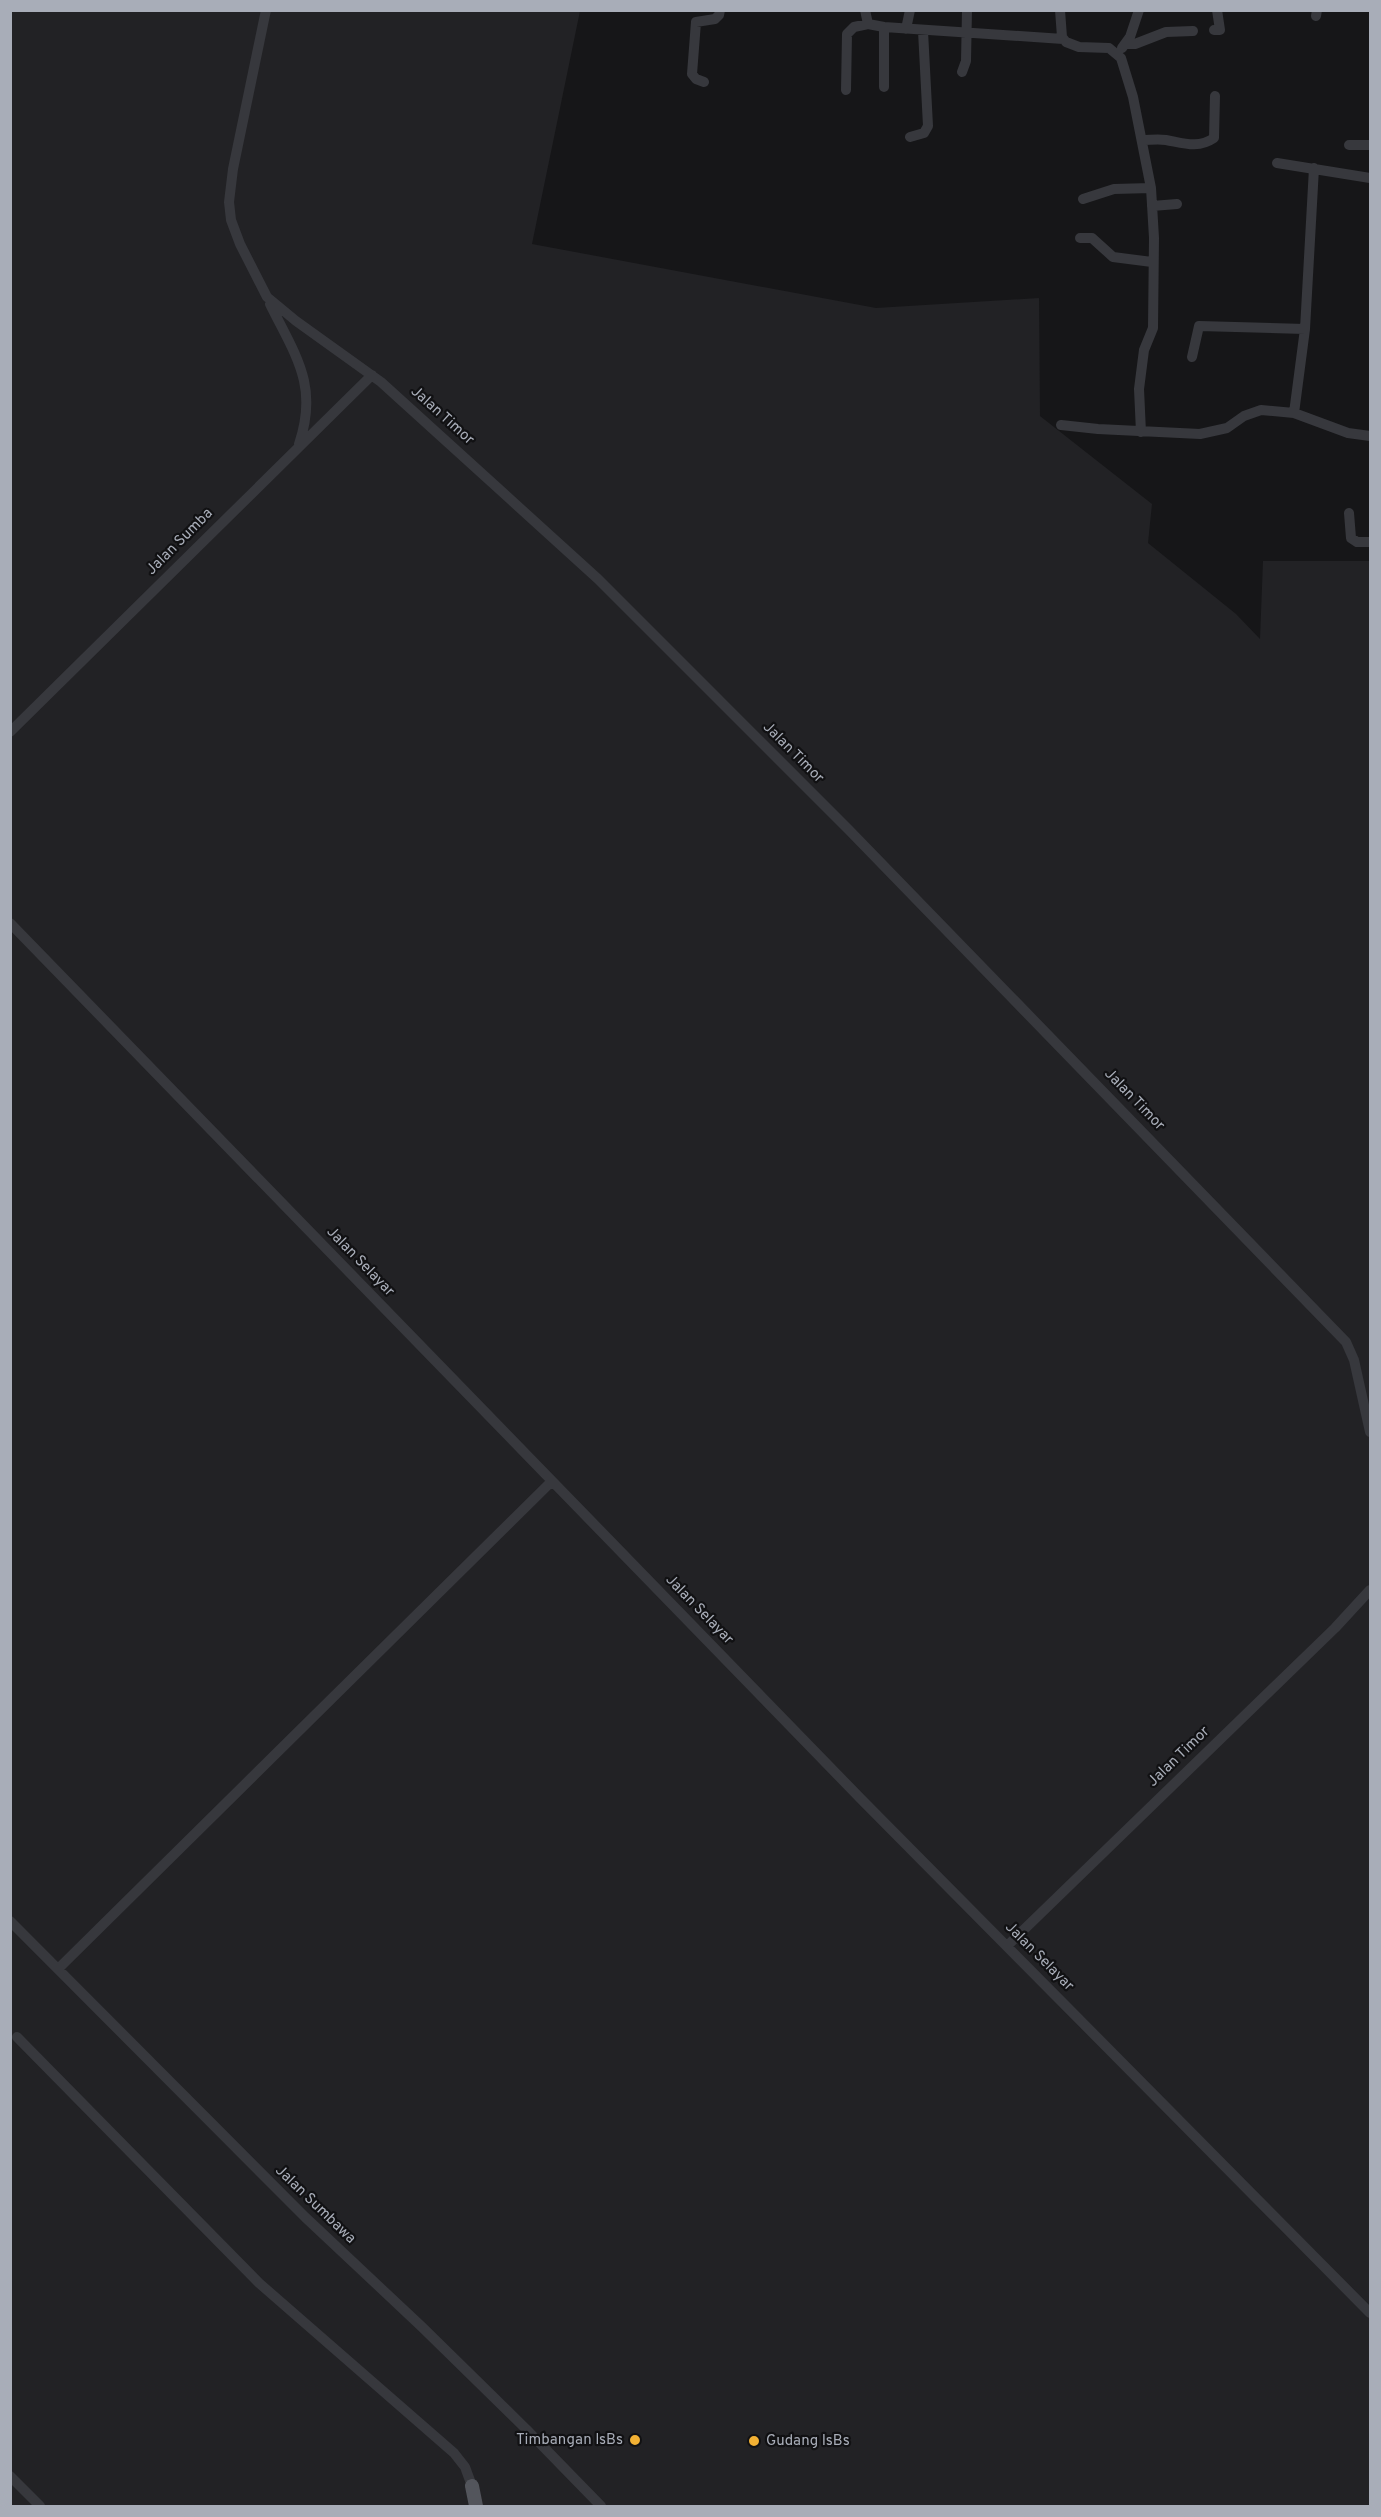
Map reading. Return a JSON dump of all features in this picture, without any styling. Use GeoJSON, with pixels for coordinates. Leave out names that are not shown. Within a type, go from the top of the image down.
{"type":"FeatureCollection","features":[{"type":"Feature","properties":{"kind":"main road"},"geometry":{"type":"LineString","coordinates":[[472,2486],[476,2506]]}},
{"type":"Feature","properties":{"kind":"street","name":"Jalan Timor"},"geometry":{"type":"LineString","coordinates":[[266,10],[233,169],[229,202],[231,220],[240,244],[267,297],[296,321],[372,375],[598,579],[849,830],[1342,1337],[1354,1360],[1371,1432]]}},
{"type":"Feature","properties":{"kind":"street"},"geometry":{"type":"LineString","coordinates":[[704,82],[696,79],[692,74],[696,22],[715,19],[720,10]]}},
{"type":"Feature","properties":{"kind":"street"},"geometry":{"type":"LineString","coordinates":[[865,10],[868,24]]}},
{"type":"Feature","properties":{"kind":"street"},"geometry":{"type":"LineString","coordinates":[[906,29],[910,10]]}},
{"type":"Feature","properties":{"kind":"street"},"geometry":{"type":"LineString","coordinates":[[962,72],[966,61],[967,10]]}},
{"type":"Feature","properties":{"kind":"street"},"geometry":{"type":"LineString","coordinates":[[1060,10],[1063,39]]}},
{"type":"Feature","properties":{"kind":"street"},"geometry":{"type":"LineString","coordinates":[[1118,53],[1126,44],[1139,10]]}},
{"type":"Feature","properties":{"kind":"street"},"geometry":{"type":"LineString","coordinates":[[1214,30],[1220,30],[1217,10]]}},
{"type":"Feature","properties":{"kind":"street"},"geometry":{"type":"LineString","coordinates":[[846,90],[847,34],[854,27],[868,24],[923,31],[965,31],[1063,39],[1072,45],[1103,47],[1118,53],[1126,70],[1133,97],[1151,188],[1154,238],[1153,328],[1144,350],[1139,389],[1141,432]]}},
{"type":"Feature","properties":{"kind":"street"},"geometry":{"type":"LineString","coordinates":[[884,27],[884,87]]}},
{"type":"Feature","properties":{"kind":"street"},"geometry":{"type":"LineString","coordinates":[[910,137],[924,133],[928,126],[923,31]]}},
{"type":"Feature","properties":{"kind":"street"},"geometry":{"type":"LineString","coordinates":[[1126,44],[1135,44],[1166,32],[1193,32]]}},
{"type":"Feature","properties":{"kind":"street"},"geometry":{"type":"LineString","coordinates":[[1142,140],[1164,140],[1195,145],[1211,140],[1214,138],[1215,128],[1215,96]]}},
{"type":"Feature","properties":{"kind":"street"},"geometry":{"type":"LineString","coordinates":[[1349,145],[1371,145]]}},
{"type":"Feature","properties":{"kind":"street"},"geometry":{"type":"LineString","coordinates":[[1277,163],[1371,178]]}},
{"type":"Feature","properties":{"kind":"street"},"geometry":{"type":"LineString","coordinates":[[1294,413],[1305,329],[1314,168]]}},
{"type":"Feature","properties":{"kind":"street"},"geometry":{"type":"LineString","coordinates":[[1083,199],[1114,189],[1151,188]]}},
{"type":"Feature","properties":{"kind":"street"},"geometry":{"type":"LineString","coordinates":[[1152,206],[1177,204]]}},
{"type":"Feature","properties":{"kind":"street"},"geometry":{"type":"LineString","coordinates":[[1080,238],[1092,238],[1113,257],[1152,262]]}},
{"type":"Feature","properties":{"kind":"street"},"geometry":{"type":"LineString","coordinates":[[267,297],[305,380],[308,411],[298,447]]}},
{"type":"Feature","properties":{"kind":"street"},"geometry":{"type":"LineString","coordinates":[[1192,357],[1199,326],[1305,329]]}},
{"type":"Feature","properties":{"kind":"street","name":"Jalan Sumba"},"geometry":{"type":"LineString","coordinates":[[10,732],[372,375]]}},
{"type":"Feature","properties":{"kind":"street"},"geometry":{"type":"LineString","coordinates":[[1061,425],[1141,432],[1200,434],[1227,428],[1244,416],[1261,410],[1294,413],[1348,433],[1371,436]]}},
{"type":"Feature","properties":{"kind":"street"},"geometry":{"type":"LineString","coordinates":[[1349,513],[1351,538],[1357,542],[1371,542]]}},
{"type":"Feature","properties":{"kind":"street","name":"Jalan Selayar"},"geometry":{"type":"LineString","coordinates":[[10,923],[861,1799],[1371,2313]]}},
{"type":"Feature","properties":{"kind":"street"},"geometry":{"type":"LineString","coordinates":[[59,1968],[552,1481]]}},
{"type":"Feature","properties":{"kind":"street","name":"Jalan Timor"},"geometry":{"type":"LineString","coordinates":[[1007,1946],[1335,1628],[1371,1590]]}},
{"type":"Feature","properties":{"kind":"street","name":"Jalan Sumbawa"},"geometry":{"type":"LineString","coordinates":[[10,1921],[239,2152],[447,2350],[601,2506]]}},
{"type":"Feature","properties":{"kind":"street"},"geometry":{"type":"LineString","coordinates":[[12,2036],[259,2283],[454,2453],[465,2467],[472,2486]]}},
{"type":"Feature","properties":{"kind":"street"},"geometry":{"type":"LineString","coordinates":[[10,2476],[40,2506]]}},
{"type":"Feature","properties":{"kind":"shaded area"},"geometry":{"type":"Polygon","coordinates":[[[11,11],[580,11],[532,244],[876,308],[1039,298],[1040,416],[1152,504],[1148,543],[1236,614],[1260,639],[1263,561],[1370,561],[1370,2506],[11,2506],[11,11]]]}},
{"type":"Feature","properties":{"kind":"place","name":"Timbangan IsBs"},"geometry":{"type":"Point","coordinates":[635,2440]}},
{"type":"Feature","properties":{"kind":"place","name":"Gudang IsBs"},"geometry":{"type":"Point","coordinates":[754,2441]}}]}
